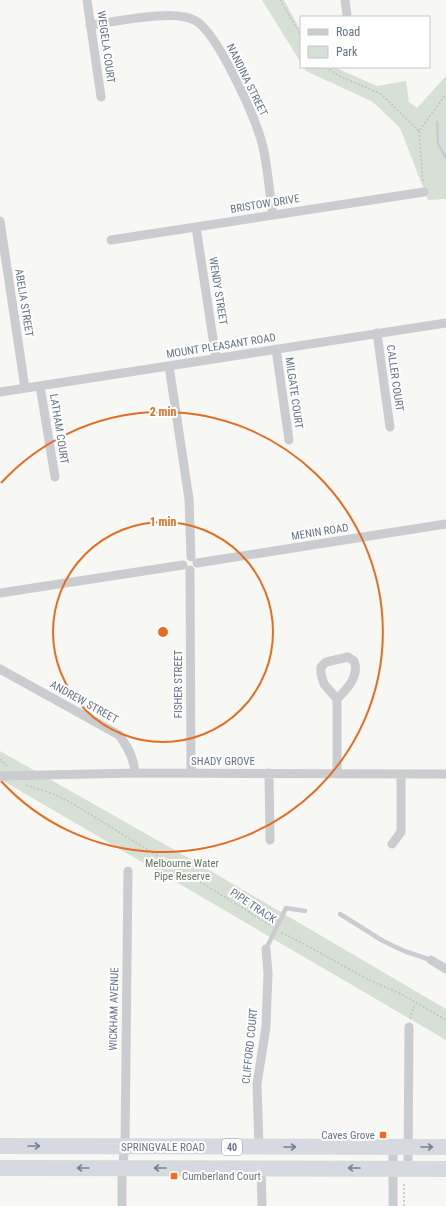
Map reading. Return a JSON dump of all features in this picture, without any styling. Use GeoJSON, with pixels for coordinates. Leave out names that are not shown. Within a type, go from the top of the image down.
{"type":"FeatureCollection","features":[{"type":"Feature","properties":{"kind":"highway","name":"SPRINGVALE ROAD"},"geometry":{"type":"LineString","coordinates":[[0,1146],[446,1147]]}},
{"type":"Feature","properties":{"kind":"highway","name":"SPRINGVALE ROAD"},"geometry":{"type":"LineString","coordinates":[[0,1168],[262,1168],[402,1173],[446,1169]]}},
{"type":"Feature","properties":{"kind":"street","name":"WEIGELA COURT"},"geometry":{"type":"LineString","coordinates":[[87,0],[101,97]]}},
{"type":"Feature","properties":{"kind":"street"},"geometry":{"type":"LineString","coordinates":[[345,0],[347,15]]}},
{"type":"Feature","properties":{"kind":"street","name":"NANDINA STREET"},"geometry":{"type":"LineString","coordinates":[[90,25],[167,14],[195,21],[213,40],[228,64],[253,119],[262,143],[273,215]]}},
{"type":"Feature","properties":{"kind":"street","name":"BRISTOW DRIVE"},"geometry":{"type":"LineString","coordinates":[[111,240],[424,192]]}},
{"type":"Feature","properties":{"kind":"street","name":"ABELIA STREET"},"geometry":{"type":"LineString","coordinates":[[0,221],[2,254],[25,388]]}},
{"type":"Feature","properties":{"kind":"street","name":"WENDY STREET"},"geometry":{"type":"LineString","coordinates":[[196,227],[216,358]]}},
{"type":"Feature","properties":{"kind":"street","name":"MOUNT PLEASANT ROAD"},"geometry":{"type":"LineString","coordinates":[[0,392],[446,323]]}},
{"type":"Feature","properties":{"kind":"street","name":"CALLER COURT"},"geometry":{"type":"LineString","coordinates":[[377,334],[390,427]]}},
{"type":"Feature","properties":{"kind":"street","name":"MILGATE COURT"},"geometry":{"type":"LineString","coordinates":[[276,349],[289,440]]}},
{"type":"Feature","properties":{"kind":"street"},"geometry":{"type":"LineString","coordinates":[[0,593],[196,568],[189,499],[169,366]]}},
{"type":"Feature","properties":{"kind":"street","name":"LATHAM COURT"},"geometry":{"type":"LineString","coordinates":[[40,386],[55,477]]}},
{"type":"Feature","properties":{"kind":"street","name":"MENIN ROAD"},"geometry":{"type":"LineString","coordinates":[[194,560],[446,524]]}},
{"type":"Feature","properties":{"kind":"street","name":"FISHER STREET"},"geometry":{"type":"LineString","coordinates":[[187,568],[191,773]]}},
{"type":"Feature","properties":{"kind":"street"},"geometry":{"type":"LineString","coordinates":[[337,699],[324,684],[321,674],[321,667],[326,662],[348,657],[354,661],[356,668],[350,684],[337,699],[337,774]]}},
{"type":"Feature","properties":{"kind":"street","name":"ANDREW STREET"},"geometry":{"type":"LineString","coordinates":[[0,669],[119,735],[135,762],[135,773]]}},
{"type":"Feature","properties":{"kind":"street","name":"SHADY GROVE"},"geometry":{"type":"LineString","coordinates":[[0,776],[135,773],[446,774]]}},
{"type":"Feature","properties":{"kind":"street"},"geometry":{"type":"LineString","coordinates":[[269,773],[270,840]]}},
{"type":"Feature","properties":{"kind":"street"},"geometry":{"type":"LineString","coordinates":[[392,844],[401,832],[401,774]]}},
{"type":"Feature","properties":{"kind":"street","name":"WICKHAM AVENUE"},"geometry":{"type":"LineString","coordinates":[[122,1206],[122,1168],[125,1147],[128,871]]}},
{"type":"Feature","properties":{"kind":"street","name":"CLIFFORD COURT"},"geometry":{"type":"LineString","coordinates":[[259,1146],[257,1084],[266,1026],[268,973],[266,949]]}},
{"type":"Feature","properties":{"kind":"street"},"geometry":{"type":"LineString","coordinates":[[431,960],[446,969]]}},
{"type":"Feature","properties":{"kind":"street"},"geometry":{"type":"LineString","coordinates":[[393,1206],[402,1173],[400,1147],[409,1027]]}},
{"type":"Feature","properties":{"kind":"street"},"geometry":{"type":"LineString","coordinates":[[400,1147],[402,1173]]}},
{"type":"Feature","properties":{"kind":"street"},"geometry":{"type":"LineString","coordinates":[[262,1168],[262,1206]]}},
{"type":"Feature","properties":{"kind":"lane"},"geometry":{"type":"LineString","coordinates":[[266,949],[286,908],[305,911]]}},
{"type":"Feature","properties":{"kind":"lane"},"geometry":{"type":"LineString","coordinates":[[340,914],[383,941],[404,951],[431,960]]}},
{"type":"Feature","properties":{"kind":"path"},"geometry":{"type":"LineString","coordinates":[[280,0],[300,34]]}},
{"type":"Feature","properties":{"kind":"path"},"geometry":{"type":"LineString","coordinates":[[327,68],[339,76],[381,94],[419,131]]}},
{"type":"Feature","properties":{"kind":"path"},"geometry":{"type":"LineString","coordinates":[[424,192],[419,131],[446,94]]}},
{"type":"Feature","properties":{"kind":"path","name":"PIPE TRACK"},"geometry":{"type":"LineString","coordinates":[[16,776],[18,782],[56,795],[76,805],[267,922],[276,931],[291,937],[446,1020]]}},
{"type":"Feature","properties":{"kind":"path"},"geometry":{"type":"LineString","coordinates":[[409,1027],[416,1003]]}},
{"type":"Feature","properties":{"kind":"path"},"geometry":{"type":"LineString","coordinates":[[402,1173],[404,1206]]}},
{"type":"Feature","properties":{"kind":"green space"},"geometry":{"type":"Polygon","coordinates":[[[262,0],[284,0],[300,29],[300,61],[262,0]]]}},
{"type":"Feature","properties":{"kind":"green space"},"geometry":{"type":"Polygon","coordinates":[[[304,68],[336,68],[377,86],[406,81],[409,102],[417,108],[446,76],[446,199],[428,200],[400,128],[373,102],[306,71],[304,68]]]}},
{"type":"Feature","properties":{"kind":"green space","name":"Melbourne Water Pipe Reserve"},"geometry":{"type":"Polygon","coordinates":[[[0,751],[187,857],[446,1009],[446,1040],[0,779],[0,751]]]}},
{"type":"Feature","properties":{"kind":"waterway"},"geometry":{"type":"LineString","coordinates":[[437,122],[438,144],[446,158]]}},
{"type":"Feature","properties":{"kind":"place","name":"Caves Grove"},"geometry":{"type":"Point","coordinates":[383,1135]}},
{"type":"Feature","properties":{"kind":"place","name":"Cumberland Court"},"geometry":{"type":"Point","coordinates":[174,1176]}}]}
